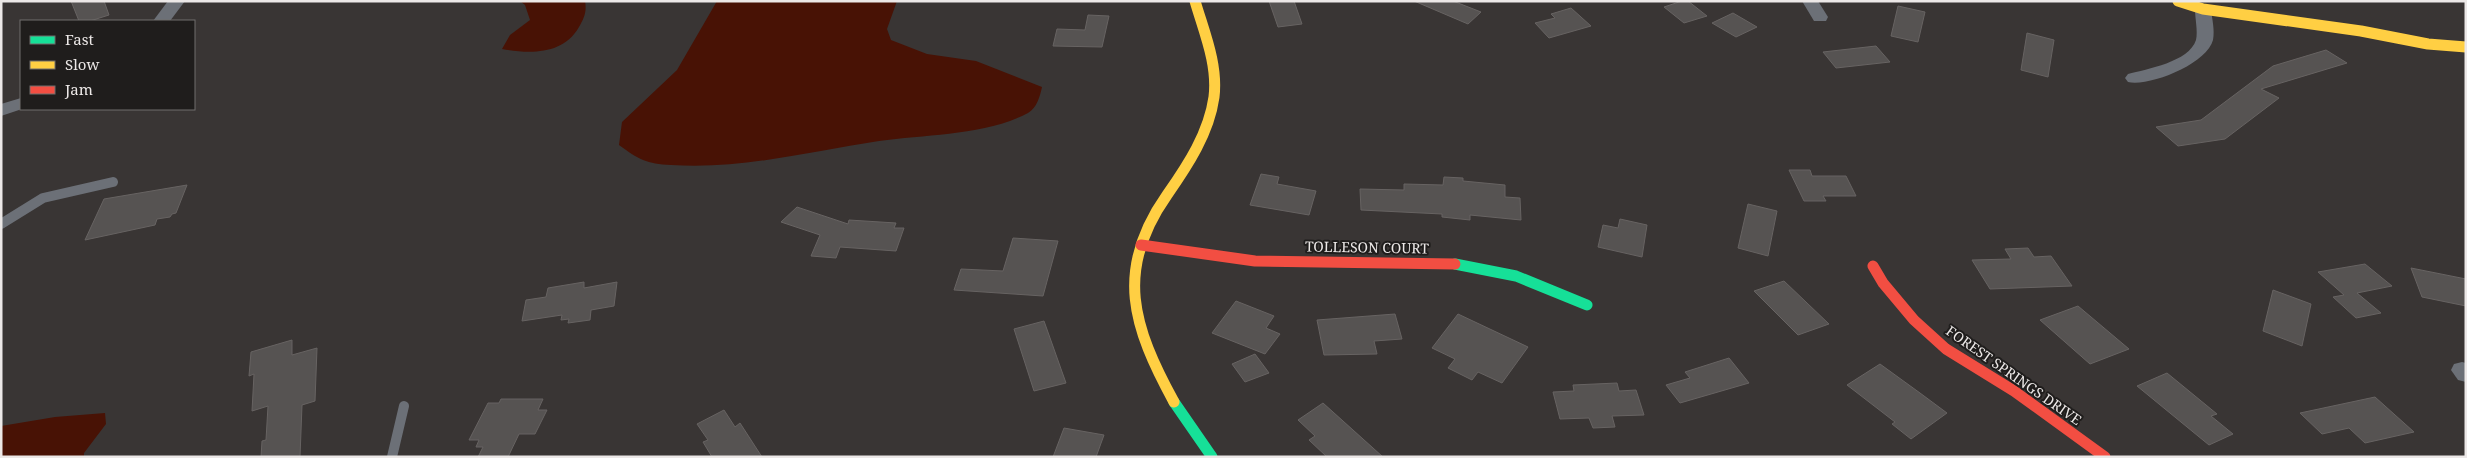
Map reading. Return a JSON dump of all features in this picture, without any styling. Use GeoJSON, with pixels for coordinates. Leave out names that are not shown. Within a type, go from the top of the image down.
{"type":"FeatureCollection","features":[{"type":"Feature","properties":{"kind":"street"},"geometry":{"type":"LineString","coordinates":[[162,20],[177,1]]}},
{"type":"Feature","properties":{"kind":"street"},"geometry":{"type":"LineString","coordinates":[[1195,1],[1215,83],[1214,97],[1206,133],[1145,229],[1133,268],[1134,299],[1144,340],[1165,384],[1200,443],[1212,457]]}},
{"type":"Feature","properties":{"kind":"street"},"geometry":{"type":"LineString","coordinates":[[1810,1],[1820,16]]}},
{"type":"Feature","properties":{"kind":"street"},"geometry":{"type":"LineString","coordinates":[[2178,1],[2203,9],[2362,31],[2428,44],[2466,48]]}},
{"type":"Feature","properties":{"kind":"street"},"geometry":{"type":"LineString","coordinates":[[2134,78],[2171,67],[2188,59],[2200,50],[2204,39],[2203,9]]}},
{"type":"Feature","properties":{"kind":"street"},"geometry":{"type":"LineString","coordinates":[[1,110],[20,103]]}},
{"type":"Feature","properties":{"kind":"street","name":"TOLLESON COURT"},"geometry":{"type":"LineString","coordinates":[[1140,245],[1255,261],[1464,264],[1516,276],[1586,305]]}},
{"type":"Feature","properties":{"kind":"street","name":"FOREST SPRINGS DRIVE"},"geometry":{"type":"LineString","coordinates":[[1873,266],[1884,283],[1914,320],[1946,349],[2014,391],[2105,457]]}},
{"type":"Feature","properties":{"kind":"lane"},"geometry":{"type":"LineString","coordinates":[[1,224],[43,198],[113,182]]}},
{"type":"Feature","properties":{"kind":"lane"},"geometry":{"type":"LineString","coordinates":[[392,457],[404,406]]}},
{"type":"Feature","properties":{"kind":"shaded area"},"geometry":{"type":"Polygon","coordinates":[[[520,1],[585,1],[584,18],[572,36],[555,48],[534,52],[502,49],[510,35],[530,20],[525,5],[520,1]]]}},
{"type":"Feature","properties":{"kind":"shaded area"},"geometry":{"type":"Polygon","coordinates":[[[717,1],[897,1],[887,29],[891,40],[927,54],[976,61],[1042,87],[1036,105],[1028,113],[1011,121],[974,130],[879,141],[776,159],[723,165],[663,164],[649,162],[637,157],[619,145],[622,122],[677,70],[717,1]]]}},
{"type":"Feature","properties":{"kind":"shaded area"},"geometry":{"type":"Polygon","coordinates":[[[105,413],[106,424],[84,453],[84,457],[1,457],[1,426],[55,417],[105,413]]]}},
{"type":"Feature","properties":{"kind":"building"},"geometry":{"type":"Polygon","coordinates":[[[71,1],[104,1],[109,15],[93,20],[79,20],[71,1]]]}},
{"type":"Feature","properties":{"kind":"building"},"geometry":{"type":"Polygon","coordinates":[[[1269,1],[1294,1],[1302,24],[1278,27],[1269,1]]]}},
{"type":"Feature","properties":{"kind":"building"},"geometry":{"type":"Polygon","coordinates":[[[1414,1],[1453,1],[1481,12],[1468,24],[1414,1]]]}},
{"type":"Feature","properties":{"kind":"building"},"geometry":{"type":"Polygon","coordinates":[[[1688,1],[1707,16],[1684,23],[1664,7],[1688,1]]]}},
{"type":"Feature","properties":{"kind":"building"},"geometry":{"type":"Polygon","coordinates":[[[1898,6],[1925,12],[1918,42],[1891,36],[1898,6]]]}},
{"type":"Feature","properties":{"kind":"building"},"geometry":{"type":"Polygon","coordinates":[[[1571,8],[1591,26],[1549,38],[1535,23],[1555,18],[1551,14],[1571,8]]]}},
{"type":"Feature","properties":{"kind":"building"},"geometry":{"type":"Polygon","coordinates":[[[1733,13],[1757,27],[1736,37],[1712,23],[1733,13]]]}},
{"type":"Feature","properties":{"kind":"building"},"geometry":{"type":"Polygon","coordinates":[[[1088,15],[1109,16],[1102,47],[1053,46],[1057,29],[1085,30],[1088,15]]]}},
{"type":"Feature","properties":{"kind":"building"},"geometry":{"type":"Polygon","coordinates":[[[2027,33],[2054,40],[2048,77],[2021,70],[2027,33]]]}},
{"type":"Feature","properties":{"kind":"building"},"geometry":{"type":"Polygon","coordinates":[[[1876,46],[1890,62],[1836,68],[1823,52],[1876,46]]]}},
{"type":"Feature","properties":{"kind":"building"},"geometry":{"type":"Polygon","coordinates":[[[2326,50],[2347,63],[2261,89],[2279,98],[2225,139],[2178,146],[2156,127],[2201,120],[2273,66],[2326,50]]]}},
{"type":"Feature","properties":{"kind":"building"},"geometry":{"type":"Polygon","coordinates":[[[1789,170],[1810,170],[1812,176],[1846,176],[1856,196],[1823,196],[1826,201],[1804,201],[1789,170]]]}},
{"type":"Feature","properties":{"kind":"building"},"geometry":{"type":"Polygon","coordinates":[[[1261,174],[1279,177],[1277,184],[1316,191],[1309,215],[1250,205],[1261,174]]]}},
{"type":"Feature","properties":{"kind":"building"},"geometry":{"type":"Polygon","coordinates":[[[1444,177],[1505,185],[1505,197],[1520,198],[1521,220],[1470,215],[1470,220],[1442,217],[1442,214],[1361,210],[1360,189],[1404,190],[1404,184],[1443,185],[1444,177]]]}},
{"type":"Feature","properties":{"kind":"building"},"geometry":{"type":"Polygon","coordinates":[[[187,185],[176,213],[170,217],[157,219],[155,225],[85,240],[104,199],[187,185]]]}},
{"type":"Feature","properties":{"kind":"building"},"geometry":{"type":"Polygon","coordinates":[[[1748,204],[1777,211],[1768,256],[1738,248],[1748,204]]]}},
{"type":"Feature","properties":{"kind":"building"},"geometry":{"type":"Polygon","coordinates":[[[797,207],[848,224],[849,220],[896,223],[894,228],[904,228],[896,251],[840,247],[836,258],[811,256],[820,235],[781,222],[797,207]]]}},
{"type":"Feature","properties":{"kind":"building"},"geometry":{"type":"Polygon","coordinates":[[[1620,219],[1647,225],[1642,257],[1598,247],[1603,225],[1618,228],[1620,219]]]}},
{"type":"Feature","properties":{"kind":"building"},"geometry":{"type":"Polygon","coordinates":[[[1013,238],[1058,241],[1043,296],[954,290],[961,269],[1003,271],[1013,238]]]}},
{"type":"Feature","properties":{"kind":"building"},"geometry":{"type":"Polygon","coordinates":[[[2028,248],[2034,257],[2051,256],[2072,286],[1990,289],[1972,260],[2011,259],[2005,249],[2028,248]]]}},
{"type":"Feature","properties":{"kind":"building"},"geometry":{"type":"Polygon","coordinates":[[[2365,264],[2392,286],[2357,293],[2381,313],[2356,318],[2333,297],[2344,295],[2318,272],[2365,264]]]}},
{"type":"Feature","properties":{"kind":"building"},"geometry":{"type":"Polygon","coordinates":[[[2411,268],[2466,279],[2466,306],[2422,297],[2411,268]]]}},
{"type":"Feature","properties":{"kind":"building"},"geometry":{"type":"Polygon","coordinates":[[[1784,281],[1829,324],[1798,335],[1754,291],[1784,281]]]}},
{"type":"Feature","properties":{"kind":"building"},"geometry":{"type":"Polygon","coordinates":[[[584,282],[584,288],[617,282],[614,306],[591,310],[590,320],[568,323],[569,319],[561,320],[562,315],[522,321],[526,300],[546,297],[548,288],[584,282]]]}},
{"type":"Feature","properties":{"kind":"building"},"geometry":{"type":"Polygon","coordinates":[[[2273,290],[2311,304],[2302,346],[2263,331],[2273,290]]]}},
{"type":"Feature","properties":{"kind":"building"},"geometry":{"type":"Polygon","coordinates":[[[1236,301],[1274,316],[1266,328],[1280,334],[1265,354],[1212,333],[1236,301]]]}},
{"type":"Feature","properties":{"kind":"building"},"geometry":{"type":"Polygon","coordinates":[[[2078,306],[2129,349],[2090,364],[2040,320],[2078,306]]]}},
{"type":"Feature","properties":{"kind":"building"},"geometry":{"type":"Polygon","coordinates":[[[1395,314],[1402,339],[1374,341],[1377,354],[1324,355],[1317,320],[1395,314]]]}},
{"type":"Feature","properties":{"kind":"building"},"geometry":{"type":"Polygon","coordinates":[[[1458,314],[1528,347],[1502,383],[1478,372],[1472,380],[1448,368],[1455,359],[1432,348],[1458,314]]]}},
{"type":"Feature","properties":{"kind":"building"},"geometry":{"type":"Polygon","coordinates":[[[1044,321],[1066,383],[1034,391],[1014,329],[1044,321]]]}},
{"type":"Feature","properties":{"kind":"building"},"geometry":{"type":"Polygon","coordinates":[[[292,340],[292,355],[317,348],[315,401],[302,405],[300,457],[261,457],[262,441],[266,440],[268,406],[252,411],[254,374],[249,376],[251,352],[292,340]]]}},
{"type":"Feature","properties":{"kind":"building"},"geometry":{"type":"Polygon","coordinates":[[[1255,354],[1269,373],[1245,382],[1232,364],[1255,354]]]}},
{"type":"Feature","properties":{"kind":"building"},"geometry":{"type":"Polygon","coordinates":[[[1729,358],[1749,383],[1680,403],[1666,385],[1690,378],[1685,372],[1729,358]]]}},
{"type":"Feature","properties":{"kind":"building"},"geometry":{"type":"Polygon","coordinates":[[[1880,364],[1947,413],[1911,439],[1892,424],[1895,422],[1847,385],[1880,364]]]}},
{"type":"Feature","properties":{"kind":"building"},"geometry":{"type":"Polygon","coordinates":[[[2167,373],[2217,414],[2211,416],[2233,434],[2209,445],[2137,386],[2167,373]]]}},
{"type":"Feature","properties":{"kind":"building"},"geometry":{"type":"Polygon","coordinates":[[[1617,383],[1619,391],[1636,390],[1644,415],[1612,416],[1615,427],[1593,428],[1589,418],[1560,419],[1553,392],[1574,391],[1573,385],[1617,383]]]}},
{"type":"Feature","properties":{"kind":"building"},"geometry":{"type":"Polygon","coordinates":[[[2375,397],[2414,432],[2365,443],[2349,428],[2322,434],[2300,413],[2375,397]]]}},
{"type":"Feature","properties":{"kind":"building"},"geometry":{"type":"Polygon","coordinates":[[[501,399],[543,399],[538,410],[547,410],[535,434],[519,434],[508,457],[478,457],[483,447],[476,447],[479,440],[469,440],[488,403],[499,403],[501,399]]]}},
{"type":"Feature","properties":{"kind":"building"},"geometry":{"type":"Polygon","coordinates":[[[1323,403],[1383,457],[1327,457],[1309,440],[1315,436],[1298,420],[1323,403]]]}},
{"type":"Feature","properties":{"kind":"building"},"geometry":{"type":"Polygon","coordinates":[[[724,410],[735,427],[740,423],[762,457],[712,457],[703,442],[708,440],[697,424],[724,410]]]}},
{"type":"Feature","properties":{"kind":"building"},"geometry":{"type":"Polygon","coordinates":[[[1064,428],[1104,435],[1096,457],[1053,457],[1064,428]]]}},
{"type":"Feature","properties":{"kind":"traffic: fast"},"geometry":{"type":"LineString","coordinates":[[1455,264],[1516,276],[1587,305]]}},
{"type":"Feature","properties":{"kind":"traffic: fast"},"geometry":{"type":"LineString","coordinates":[[1174,402],[1212,457]]}},
{"type":"Feature","properties":{"kind":"traffic: slow"},"geometry":{"type":"LineString","coordinates":[[1174,402],[1153,361],[1138,319],[1134,297],[1134,274],[1137,252],[1145,230],[1193,154],[1204,132],[1212,109],[1215,85],[1212,60],[1195,1]]}},
{"type":"Feature","properties":{"kind":"traffic: slow"},"geometry":{"type":"LineString","coordinates":[[2178,1],[2203,9],[2361,31],[2428,44],[2466,47]]}},
{"type":"Feature","properties":{"kind":"traffic: jam"},"geometry":{"type":"LineString","coordinates":[[1141,245],[1255,261],[1455,264]]}},
{"type":"Feature","properties":{"kind":"traffic: jam"},"geometry":{"type":"LineString","coordinates":[[1873,266],[1883,283],[1914,320],[1946,349],[2014,391],[2105,457]]}}]}
